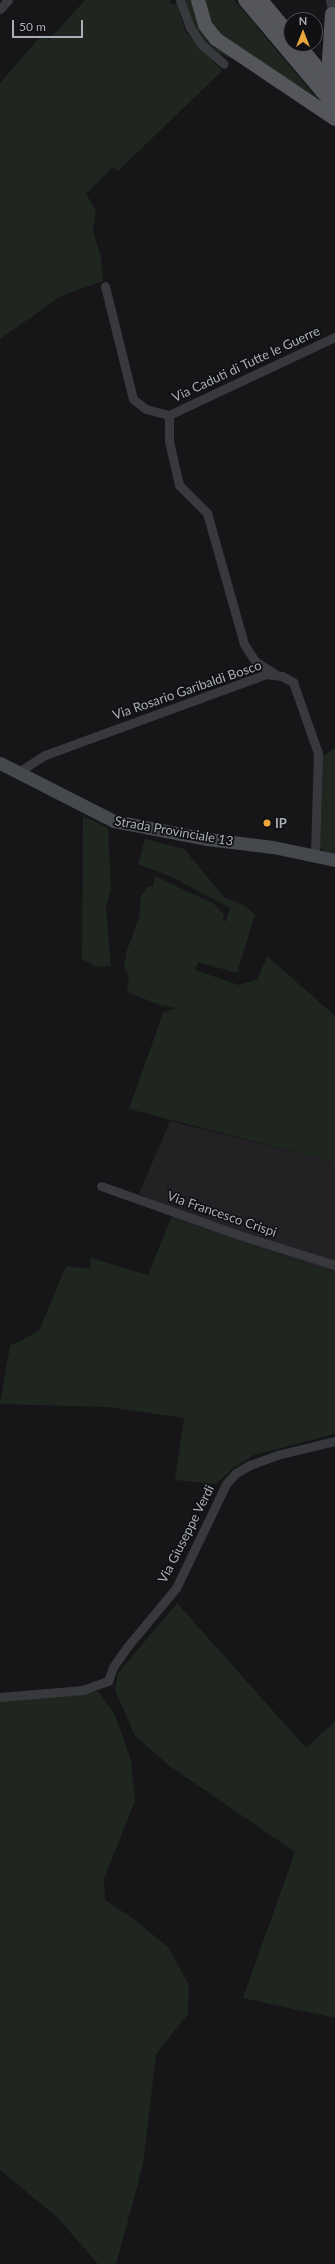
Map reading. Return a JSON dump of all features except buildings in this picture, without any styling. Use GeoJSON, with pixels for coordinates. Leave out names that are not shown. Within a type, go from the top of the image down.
{"type":"FeatureCollection","features":[{"type":"Feature","properties":{"kind":"main road"},"geometry":{"type":"LineString","coordinates":[[198,0],[205,25],[216,39],[335,119]]}},
{"type":"Feature","properties":{"kind":"main road"},"geometry":{"type":"LineString","coordinates":[[245,0],[335,107]]}},
{"type":"Feature","properties":{"kind":"main road"},"geometry":{"type":"LineString","coordinates":[[260,0],[283,27]]}},
{"type":"Feature","properties":{"kind":"main road"},"geometry":{"type":"LineString","coordinates":[[332,12],[328,60],[335,77]]}},
{"type":"Feature","properties":{"kind":"main road"},"geometry":{"type":"LineString","coordinates":[[305,52],[335,89]]}},
{"type":"Feature","properties":{"kind":"main road","name":"Strada Provinciale 13"},"geometry":{"type":"LineString","coordinates":[[0,763],[114,821],[207,839],[273,846],[315,854],[335,860]]}},
{"type":"Feature","properties":{"kind":"street"},"geometry":{"type":"LineString","coordinates":[[0,9],[8,0]]}},
{"type":"Feature","properties":{"kind":"street"},"geometry":{"type":"LineString","coordinates":[[180,0],[190,27],[201,44],[224,64]]}},
{"type":"Feature","properties":{"kind":"street"},"geometry":{"type":"LineString","coordinates":[[105,286],[133,399],[146,409],[168,415],[169,441],[179,485],[207,513],[244,644],[255,661],[275,674]]}},
{"type":"Feature","properties":{"kind":"street","name":"Via Caduti di Tutte le Guerre"},"geometry":{"type":"LineString","coordinates":[[168,415],[335,337]]}},
{"type":"Feature","properties":{"kind":"street","name":"Via Rosario Garibaldi Bosco"},"geometry":{"type":"LineString","coordinates":[[17,772],[45,754],[266,674],[275,674],[293,682],[318,753],[315,854]]}},
{"type":"Feature","properties":{"kind":"street","name":"Via Francesco Crispi"},"geometry":{"type":"LineString","coordinates":[[100,1186],[239,1235],[335,1265]]}},
{"type":"Feature","properties":{"kind":"street","name":"Via Giuseppe Verdi"},"geometry":{"type":"LineString","coordinates":[[0,1697],[83,1690],[108,1681],[113,1667],[127,1647],[176,1588],[226,1484],[236,1474],[250,1464],[277,1455],[334,1444]]}},
{"type":"Feature","properties":{"kind":"shaded area"},"geometry":{"type":"Polygon","coordinates":[[[85,0],[170,0],[170,3],[177,4],[185,31],[222,71],[118,171],[113,167],[86,194],[96,210],[93,230],[101,258],[103,281],[61,296],[0,339],[0,83],[42,35],[49,40],[85,0]]]}},
{"type":"Feature","properties":{"kind":"shaded area"},"geometry":{"type":"Polygon","coordinates":[[[184,0],[194,0],[194,7],[253,69],[219,53],[207,43],[193,25],[184,0]]]}},
{"type":"Feature","properties":{"kind":"shaded area"},"geometry":{"type":"Polygon","coordinates":[[[202,0],[234,0],[322,104],[214,30],[202,0]]]}},
{"type":"Feature","properties":{"kind":"shaded area"},"geometry":{"type":"Polygon","coordinates":[[[335,747],[335,854],[324,852],[319,845],[317,830],[323,756],[335,747]]]}},
{"type":"Feature","properties":{"kind":"shaded area"},"geometry":{"type":"Polygon","coordinates":[[[83,816],[108,828],[111,889],[106,906],[111,966],[96,967],[82,959],[83,816]]]}},
{"type":"Feature","properties":{"kind":"shaded area"},"geometry":{"type":"Polygon","coordinates":[[[145,839],[184,849],[225,898],[244,905],[255,915],[237,973],[198,962],[195,970],[239,985],[258,979],[267,956],[335,1016],[335,1162],[129,1109],[163,1013],[177,1008],[160,1005],[127,992],[129,975],[124,968],[127,950],[139,918],[141,896],[149,886],[153,887],[155,876],[214,904],[224,915],[223,921],[226,921],[230,908],[170,876],[138,864],[145,839]]]}},
{"type":"Feature","properties":{"kind":"shaded area"},"geometry":{"type":"Polygon","coordinates":[[[170,1121],[335,1162],[335,1274],[171,1218],[175,1208],[139,1194],[170,1121]]]}},
{"type":"Feature","properties":{"kind":"shaded area"},"geometry":{"type":"Polygon","coordinates":[[[171,1218],[335,1274],[335,1434],[254,1455],[232,1469],[216,1484],[175,1480],[184,1418],[108,1407],[0,1404],[10,1346],[39,1331],[66,1266],[90,1269],[91,1258],[148,1275],[171,1218]]]}},
{"type":"Feature","properties":{"kind":"shaded area"},"geometry":{"type":"Polygon","coordinates":[[[177,1603],[306,1748],[335,1721],[335,2018],[243,1998],[295,1852],[171,1767],[135,1736],[115,1690],[118,1673],[177,1603]]]}},
{"type":"Feature","properties":{"kind":"shaded area"},"geometry":{"type":"Polygon","coordinates":[[[99,1692],[115,1715],[131,1760],[135,1801],[104,1879],[105,1900],[135,1920],[168,1947],[189,1985],[188,2014],[156,2054],[143,2165],[116,2264],[98,2264],[56,2216],[0,2170],[0,1701],[99,1692]]]}},
{"type":"Feature","properties":{"kind":"place","name":"IP"},"geometry":{"type":"Point","coordinates":[267,823]}}]}
